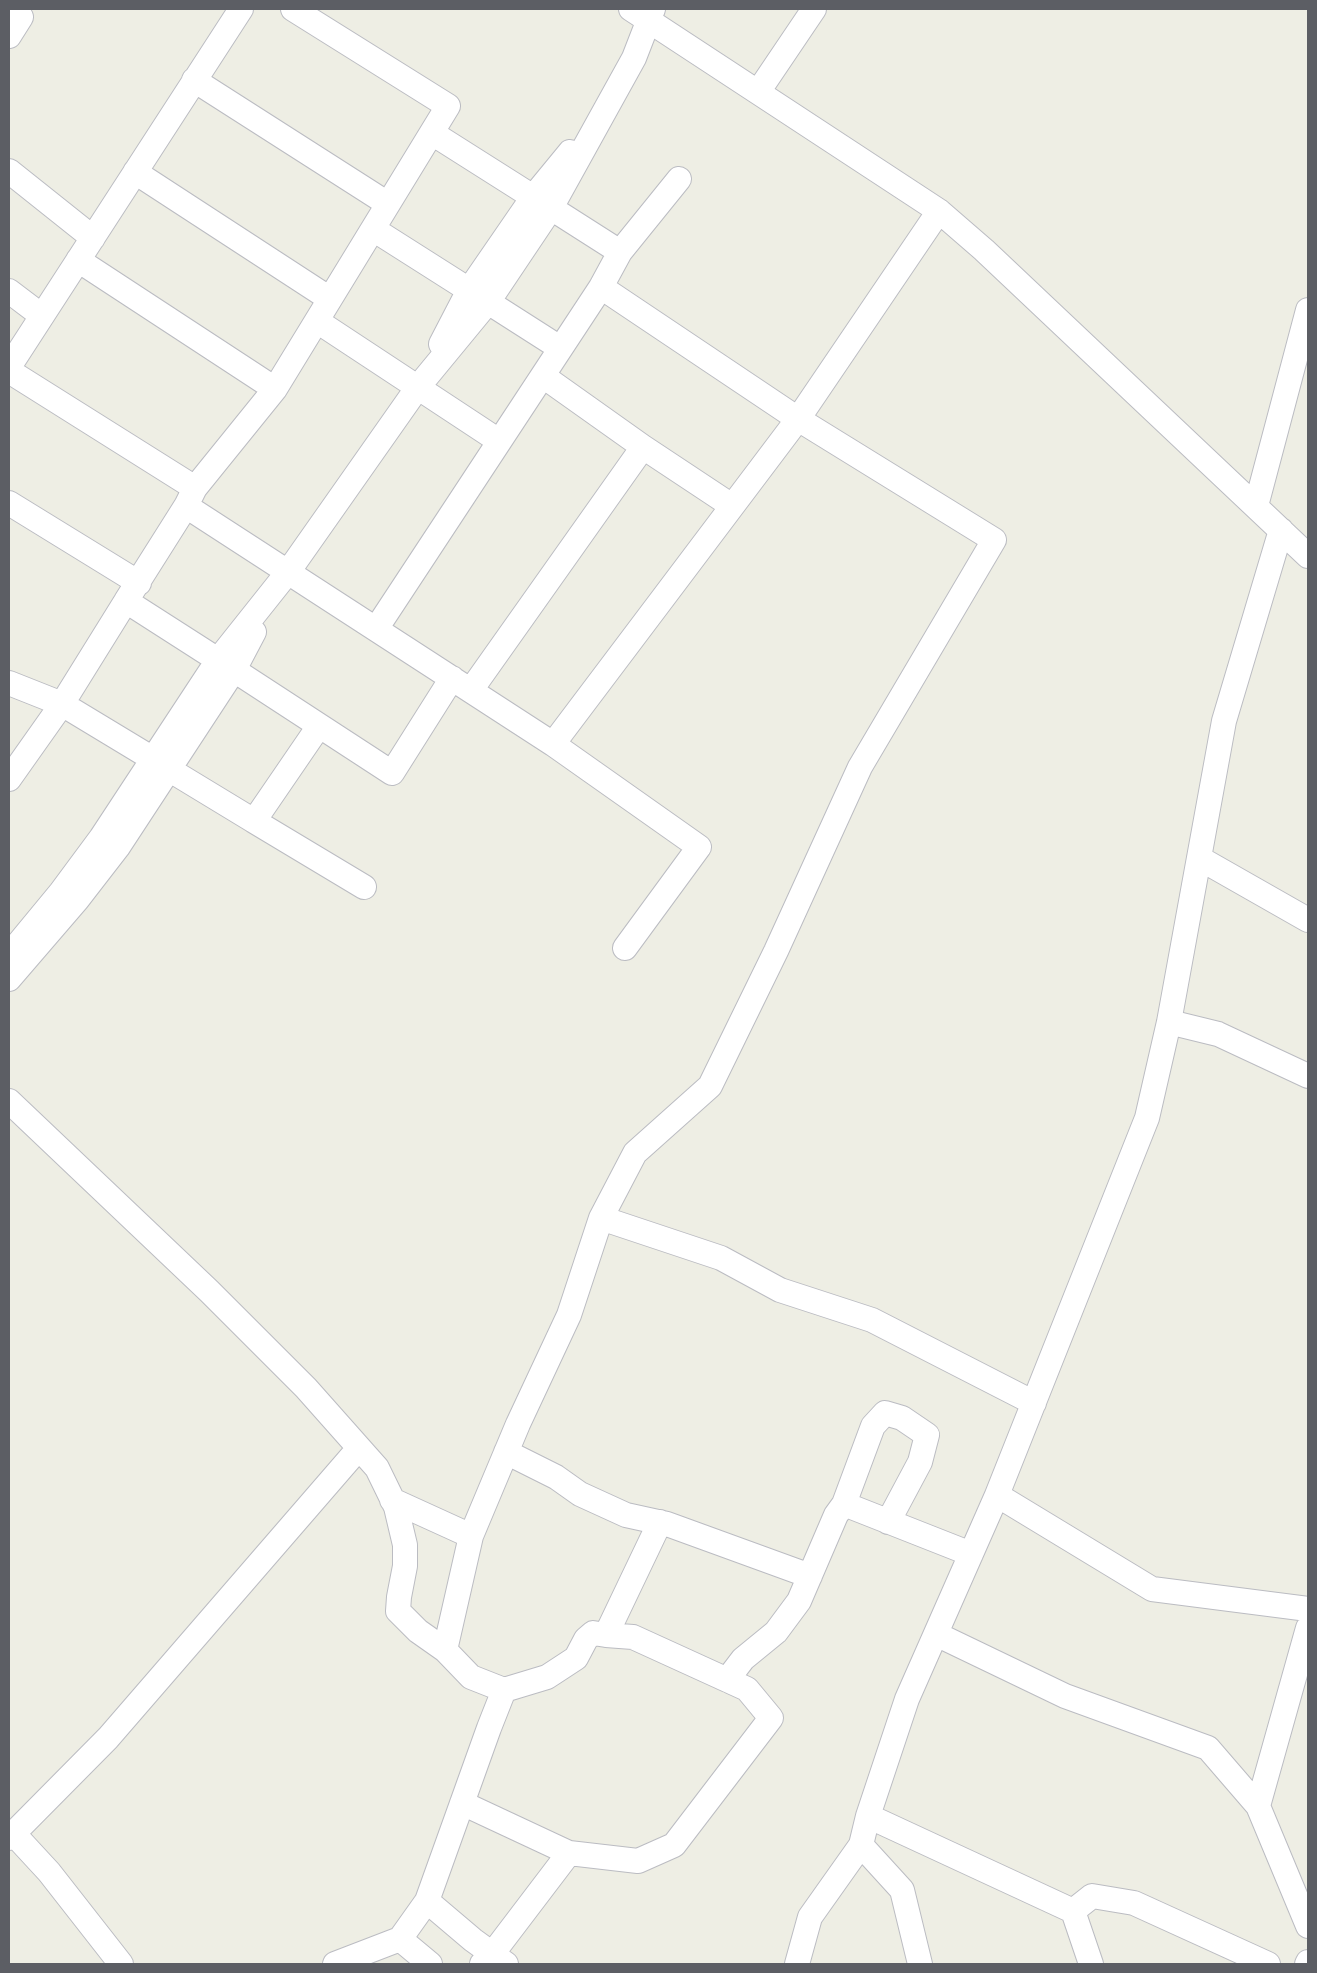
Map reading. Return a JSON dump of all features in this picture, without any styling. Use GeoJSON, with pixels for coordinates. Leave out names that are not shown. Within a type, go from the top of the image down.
{"type":"FeatureCollection","features":[{"type":"Feature","properties":{"kind":"street"},"geometry":{"type":"LineString","coordinates":[[9,9],[22,17],[9,36]]}},
{"type":"Feature","properties":{"kind":"street"},"geometry":{"type":"LineString","coordinates":[[9,367],[241,9]]}},
{"type":"Feature","properties":{"kind":"street"},"geometry":{"type":"LineString","coordinates":[[9,779],[62,704],[191,497],[276,389],[448,106],[293,9]]}},
{"type":"Feature","properties":{"kind":"street"},"geometry":{"type":"LineString","coordinates":[[758,92],[814,9]]}},
{"type":"Feature","properties":{"kind":"street"},"geometry":{"type":"LineString","coordinates":[[9,955],[161,764],[288,572],[418,387],[610,102],[634,58],[644,13],[758,92],[939,211],[984,250],[1308,556]]}},
{"type":"Feature","properties":{"kind":"street"},"geometry":{"type":"LineString","coordinates":[[194,80],[388,204]]}},
{"type":"Feature","properties":{"kind":"street"},"geometry":{"type":"LineString","coordinates":[[432,133],[620,252]]}},
{"type":"Feature","properties":{"kind":"street"},"geometry":{"type":"LineString","coordinates":[[9,171],[93,238]]}},
{"type":"Feature","properties":{"kind":"street"},"geometry":{"type":"LineString","coordinates":[[135,172],[330,299]]}},
{"type":"Feature","properties":{"kind":"street"},"geometry":{"type":"LineString","coordinates":[[376,629],[601,287],[620,252],[679,179]]}},
{"type":"Feature","properties":{"kind":"street"},"geometry":{"type":"LineString","coordinates":[[553,744],[798,418],[939,211]]}},
{"type":"Feature","properties":{"kind":"street"},"geometry":{"type":"LineString","coordinates":[[373,230],[560,348]]}},
{"type":"Feature","properties":{"kind":"street"},"geometry":{"type":"LineString","coordinates":[[78,260],[276,389]]}},
{"type":"Feature","properties":{"kind":"street"},"geometry":{"type":"LineString","coordinates":[[445,1650],[471,1536],[506,1452],[569,1315],[601,1218],[634,1153],[710,1086],[776,952],[860,767],[994,540],[798,418],[601,287]]}},
{"type":"Feature","properties":{"kind":"street"},"geometry":{"type":"LineString","coordinates":[[9,290],[42,316]]}},
{"type":"Feature","properties":{"kind":"street"},"geometry":{"type":"LineString","coordinates":[[1256,506],[1308,310]]}},
{"type":"Feature","properties":{"kind":"street"},"geometry":{"type":"LineString","coordinates":[[317,321],[499,441]]}},
{"type":"Feature","properties":{"kind":"street"},"geometry":{"type":"LineString","coordinates":[[9,371],[191,497],[288,572],[553,744],[699,847],[625,948]]}},
{"type":"Feature","properties":{"kind":"street"},"geometry":{"type":"LineString","coordinates":[[543,376],[642,447],[732,506]]}},
{"type":"Feature","properties":{"kind":"street"},"geometry":{"type":"LineString","coordinates":[[9,502],[133,592],[226,665],[392,773],[642,447]]}},
{"type":"Feature","properties":{"kind":"street"},"geometry":{"type":"LineString","coordinates":[[797,1964],[810,1918],[861,1845],[868,1816],[907,1699],[997,1494],[1147,1118],[1168,1022],[1224,721],[1280,530]]}},
{"type":"Feature","properties":{"kind":"street"},"geometry":{"type":"LineString","coordinates":[[9,683],[62,704],[364,887]]}},
{"type":"Feature","properties":{"kind":"street"},"geometry":{"type":"LineString","coordinates":[[254,821],[319,726]]}},
{"type":"Feature","properties":{"kind":"street"},"geometry":{"type":"LineString","coordinates":[[9,979],[77,900],[118,848],[161,764]]}},
{"type":"Feature","properties":{"kind":"street"},"geometry":{"type":"LineString","coordinates":[[1199,858],[1308,920]]}},
{"type":"Feature","properties":{"kind":"street"},"geometry":{"type":"LineString","coordinates":[[1168,1022],[1218,1034],[1308,1076]]}},
{"type":"Feature","properties":{"kind":"street"},"geometry":{"type":"LineString","coordinates":[[9,1101],[209,1291],[306,1388],[377,1468],[396,1507],[404,1545],[405,1566],[398,1611],[418,1630],[445,1650],[471,1676],[504,1690],[547,1677],[576,1658],[586,1639],[593,1633],[633,1638],[747,1689],[771,1718],[674,1845],[638,1861],[569,1853],[462,1803]]}},
{"type":"Feature","properties":{"kind":"street"},"geometry":{"type":"LineString","coordinates":[[601,1218],[721,1258],[780,1290],[872,1320],[1034,1403]]}},
{"type":"Feature","properties":{"kind":"street"},"geometry":{"type":"LineString","coordinates":[[727,1680],[743,1659],[776,1632],[799,1601],[836,1515],[844,1504],[873,1426],[885,1413],[902,1418],[927,1435],[920,1462],[888,1522]]}},
{"type":"Feature","properties":{"kind":"street"},"geometry":{"type":"LineString","coordinates":[[120,1964],[49,1872],[11,1836],[108,1738],[359,1448]]}},
{"type":"Feature","properties":{"kind":"street"},"geometry":{"type":"LineString","coordinates":[[506,1452],[556,1477],[580,1494],[626,1515],[660,1522],[810,1576]]}},
{"type":"Feature","properties":{"kind":"street"},"geometry":{"type":"LineString","coordinates":[[997,1494],[1152,1589],[1308,1609]]}},
{"type":"Feature","properties":{"kind":"street"},"geometry":{"type":"LineString","coordinates":[[392,1500],[471,1536]]}},
{"type":"Feature","properties":{"kind":"street"},"geometry":{"type":"LineString","coordinates":[[844,1504],[971,1554]]}},
{"type":"Feature","properties":{"kind":"street"},"geometry":{"type":"LineString","coordinates":[[606,1635],[660,1522]]}},
{"type":"Feature","properties":{"kind":"street"},"geometry":{"type":"LineString","coordinates":[[1258,1806],[1308,1628]]}},
{"type":"Feature","properties":{"kind":"street"},"geometry":{"type":"LineString","coordinates":[[936,1634],[1065,1696],[1208,1748],[1258,1806],[1308,1926]]}},
{"type":"Feature","properties":{"kind":"street"},"geometry":{"type":"LineString","coordinates":[[335,1964],[400,1939],[428,1901],[504,1690]]}},
{"type":"Feature","properties":{"kind":"street"},"geometry":{"type":"LineString","coordinates":[[868,1816],[1072,1911],[1091,1964]]}},
{"type":"Feature","properties":{"kind":"street"},"geometry":{"type":"LineString","coordinates":[[861,1845],[902,1890],[920,1964]]}},
{"type":"Feature","properties":{"kind":"street"},"geometry":{"type":"LineString","coordinates":[[428,1901],[473,1940],[493,1961],[569,1853]]}},
{"type":"Feature","properties":{"kind":"street"},"geometry":{"type":"LineString","coordinates":[[1072,1911],[1092,1896],[1134,1903],[1268,1964]]}},
{"type":"Feature","properties":{"kind":"street"},"geometry":{"type":"LineString","coordinates":[[400,1939],[430,1964]]}}]}
